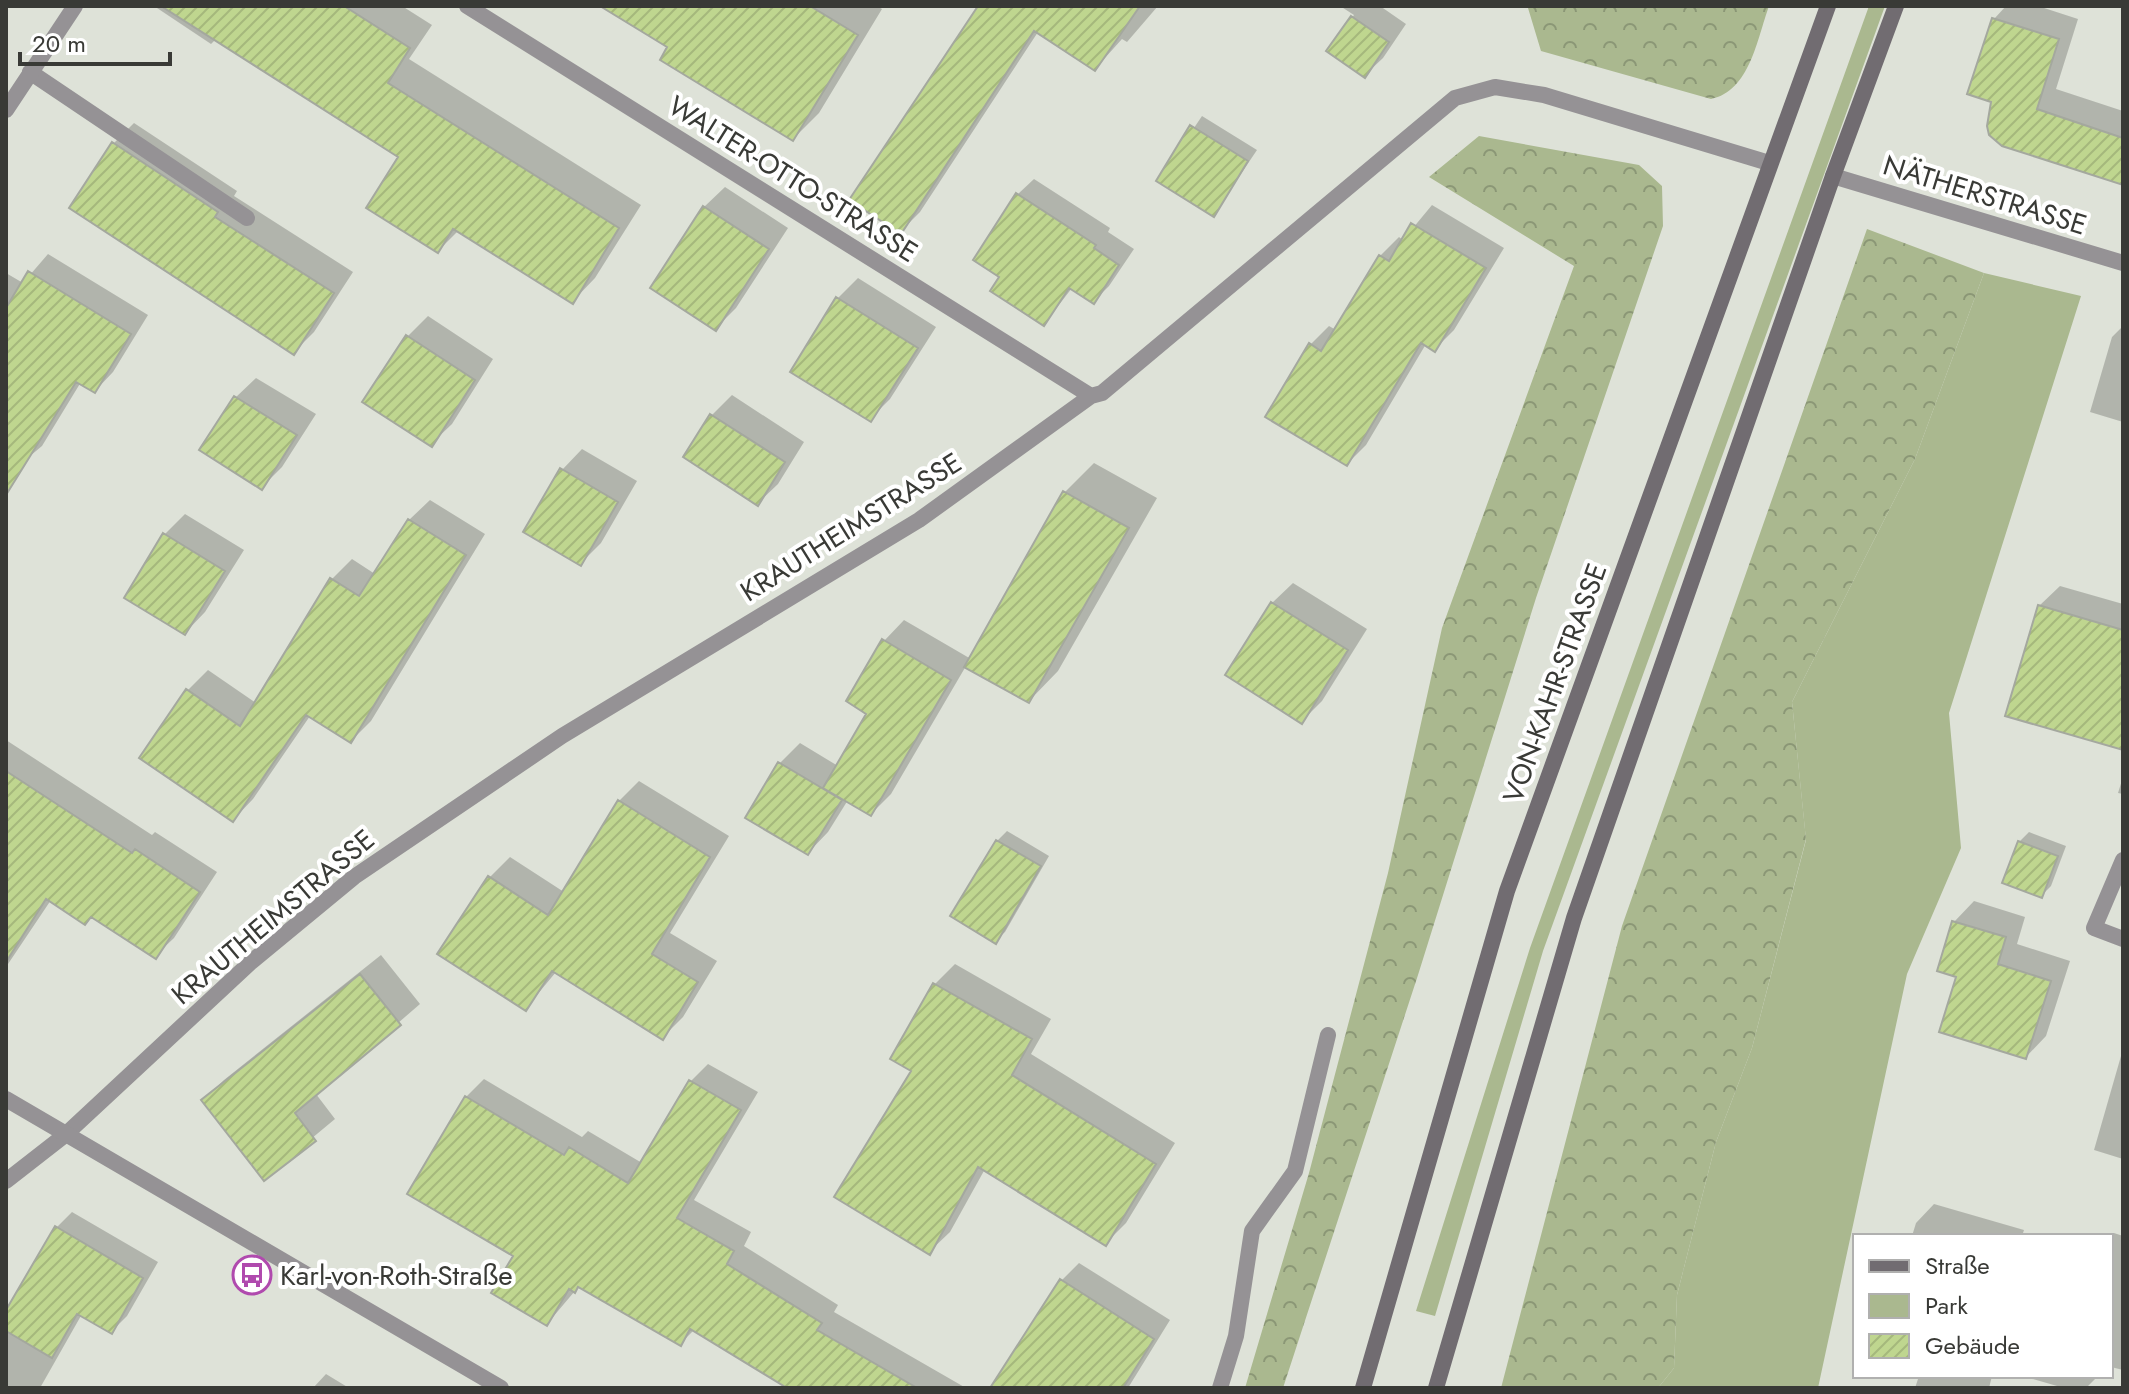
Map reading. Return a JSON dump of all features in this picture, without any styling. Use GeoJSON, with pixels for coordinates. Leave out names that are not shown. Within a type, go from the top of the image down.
{"type":"FeatureCollection","features":[{"type":"Feature","properties":{"kind":"main road","name":"VON-KAHR-STRASSE"},"geometry":{"type":"LineString","coordinates":[[1363,1388],[1507,891],[1828,6]]}},
{"type":"Feature","properties":{"kind":"main road"},"geometry":{"type":"LineString","coordinates":[[1436,1388],[1574,918],[1833,176],[1896,6]]}},
{"type":"Feature","properties":{"kind":"street"},"geometry":{"type":"LineString","coordinates":[[6,110],[75,6]]}},
{"type":"Feature","properties":{"kind":"street","name":"WALTER-OTTO-STRASSE"},"geometry":{"type":"LineString","coordinates":[[467,6],[1091,396]]}},
{"type":"Feature","properties":{"kind":"street"},"geometry":{"type":"LineString","coordinates":[[30,72],[247,218]]}},
{"type":"Feature","properties":{"kind":"street","name":"KRAUTHEIMSTRASSE"},"geometry":{"type":"LineString","coordinates":[[6,1181],[65,1135],[251,962],[354,877],[562,736],[919,520],[1091,396],[1102,393],[1455,98],[1495,87],[1544,95],[1769,163]]}},
{"type":"Feature","properties":{"kind":"street","name":"NÄTHERSTRASSE"},"geometry":{"type":"LineString","coordinates":[[1833,176],[2123,263]]}},
{"type":"Feature","properties":{"kind":"street"},"geometry":{"type":"LineString","coordinates":[[2123,860],[2094,928],[2123,939]]}},
{"type":"Feature","properties":{"kind":"street"},"geometry":{"type":"LineString","coordinates":[[1220,1388],[1236,1336],[1252,1231],[1295,1171],[1328,1035]]}},
{"type":"Feature","properties":{"kind":"street"},"geometry":{"type":"LineString","coordinates":[[6,1099],[501,1388]]}},
{"type":"Feature","properties":{"kind":"green space"},"geometry":{"type":"Polygon","coordinates":[[[1769,6],[1756,48],[1743,75],[1735,86],[1711,99],[1541,51],[1528,8],[1769,6]]]}},
{"type":"Feature","properties":{"kind":"green space"},"geometry":{"type":"Polygon","coordinates":[[[1869,6],[1885,6],[1543,951],[1435,1316],[1416,1311],[1530,948],[1869,6]]]}},
{"type":"Feature","properties":{"kind":"green space"},"geometry":{"type":"Polygon","coordinates":[[[1479,136],[1639,165],[1662,186],[1663,226],[1536,598],[1418,975],[1283,1388],[1245,1388],[1309,1173],[1388,873],[1442,628],[1574,266],[1429,177],[1479,136]]]}},
{"type":"Feature","properties":{"kind":"green space"},"geometry":{"type":"Polygon","coordinates":[[[1867,229],[1984,273],[1915,459],[1792,702],[1806,839],[1752,1048],[1716,1142],[1677,1295],[1674,1368],[1658,1388],[1501,1388],[1622,926],[1867,229]]]}},
{"type":"Feature","properties":{"kind":"green space"},"geometry":{"type":"Polygon","coordinates":[[[1984,273],[2081,296],[1949,713],[1961,848],[1907,974],[1818,1388],[1658,1388],[1674,1368],[1677,1295],[1716,1142],[1752,1048],[1806,840],[1792,702],[1915,459],[1984,273]]]}},
{"type":"Feature","properties":{"kind":"building"},"geometry":{"type":"Polygon","coordinates":[[[161,6],[344,6],[410,48],[388,83],[619,228],[573,304],[453,229],[438,253],[366,208],[398,157],[161,6]]]}},
{"type":"Feature","properties":{"kind":"building"},"geometry":{"type":"Polygon","coordinates":[[[600,6],[810,6],[858,35],[793,141],[660,60],[667,47],[600,6]]]}},
{"type":"Feature","properties":{"kind":"building"},"geometry":{"type":"Polygon","coordinates":[[[978,6],[1140,6],[1095,71],[1034,31],[901,234],[849,200],[978,6]]]}},
{"type":"Feature","properties":{"kind":"building"},"geometry":{"type":"Polygon","coordinates":[[[1351,16],[1389,42],[1365,78],[1326,51],[1351,16]]]}},
{"type":"Feature","properties":{"kind":"building"},"geometry":{"type":"Polygon","coordinates":[[[1992,18],[2059,39],[2037,109],[2123,138],[2123,185],[2002,146],[1989,135],[1987,126],[1991,102],[1967,94],[1992,18]]]}},
{"type":"Feature","properties":{"kind":"building"},"geometry":{"type":"Polygon","coordinates":[[[1190,125],[1248,161],[1214,217],[1156,181],[1190,125]]]}},
{"type":"Feature","properties":{"kind":"building"},"geometry":{"type":"Polygon","coordinates":[[[112,142],[218,212],[215,217],[334,293],[294,355],[69,208],[112,142]]]}},
{"type":"Feature","properties":{"kind":"building"},"geometry":{"type":"Polygon","coordinates":[[[1016,193],[1096,245],[1094,248],[1119,265],[1094,304],[1069,288],[1044,326],[990,291],[999,277],[973,260],[1016,193]]]}},
{"type":"Feature","properties":{"kind":"building"},"geometry":{"type":"Polygon","coordinates":[[[703,206],[769,249],[716,331],[650,288],[703,206]]]}},
{"type":"Feature","properties":{"kind":"building"},"geometry":{"type":"Polygon","coordinates":[[[1411,223],[1486,268],[1435,352],[1421,343],[1347,466],[1265,417],[1309,343],[1321,351],[1379,255],[1389,261],[1411,223]]]}},
{"type":"Feature","properties":{"kind":"building"},"geometry":{"type":"Polygon","coordinates":[[[28,271],[131,334],[95,393],[76,382],[6,495],[6,308],[28,271]]]}},
{"type":"Feature","properties":{"kind":"building"},"geometry":{"type":"Polygon","coordinates":[[[836,297],[918,348],[871,422],[790,372],[836,297]]]}},
{"type":"Feature","properties":{"kind":"building"},"geometry":{"type":"Polygon","coordinates":[[[406,335],[475,380],[432,447],[362,402],[406,335]]]}},
{"type":"Feature","properties":{"kind":"building"},"geometry":{"type":"Polygon","coordinates":[[[234,396],[297,435],[262,490],[199,450],[234,396]]]}},
{"type":"Feature","properties":{"kind":"building"},"geometry":{"type":"Polygon","coordinates":[[[710,414],[785,462],[758,506],[683,457],[710,414]]]}},
{"type":"Feature","properties":{"kind":"building"},"geometry":{"type":"Polygon","coordinates":[[[560,468],[618,502],[581,566],[523,532],[560,468]]]}},
{"type":"Feature","properties":{"kind":"building"},"geometry":{"type":"Polygon","coordinates":[[[1063,491],[1129,528],[1029,703],[964,667],[1063,491]]]}},
{"type":"Feature","properties":{"kind":"building"},"geometry":{"type":"Polygon","coordinates":[[[408,519],[466,555],[351,743],[306,715],[233,822],[139,758],[186,689],[240,726],[330,578],[359,596],[408,519]]]}},
{"type":"Feature","properties":{"kind":"building"},"geometry":{"type":"Polygon","coordinates":[[[163,533],[225,571],[185,635],[124,598],[163,533]]]}},
{"type":"Feature","properties":{"kind":"building"},"geometry":{"type":"Polygon","coordinates":[[[1271,602],[1348,650],[1302,724],[1225,675],[1271,602]]]}},
{"type":"Feature","properties":{"kind":"building"},"geometry":{"type":"Polygon","coordinates":[[[2038,605],[2123,630],[2123,750],[2005,716],[2038,605]]]}},
{"type":"Feature","properties":{"kind":"building"},"geometry":{"type":"Polygon","coordinates":[[[882,639],[951,680],[871,816],[823,788],[866,714],[846,701],[882,639]]]}},
{"type":"Feature","properties":{"kind":"building"},"geometry":{"type":"Polygon","coordinates":[[[778,762],[842,800],[808,855],[745,818],[778,762]]]}},
{"type":"Feature","properties":{"kind":"building"},"geometry":{"type":"Polygon","coordinates":[[[6,771],[132,853],[135,849],[200,892],[156,959],[91,917],[85,925],[46,899],[6,962],[6,771]]]}},
{"type":"Feature","properties":{"kind":"building"},"geometry":{"type":"Polygon","coordinates":[[[618,800],[710,857],[652,954],[698,982],[663,1040],[552,971],[526,1011],[437,954],[488,876],[548,915],[618,800]]]}},
{"type":"Feature","properties":{"kind":"building"},"geometry":{"type":"Polygon","coordinates":[[[996,840],[1041,866],[996,944],[950,916],[996,840]]]}},
{"type":"Feature","properties":{"kind":"building"},"geometry":{"type":"Polygon","coordinates":[[[2018,841],[2058,856],[2042,898],[2002,883],[2018,841]]]}},
{"type":"Feature","properties":{"kind":"building"},"geometry":{"type":"Polygon","coordinates":[[[1952,921],[2006,937],[1998,964],[2051,981],[2026,1059],[1939,1032],[1956,977],[1937,971],[1952,921]]]}},
{"type":"Feature","properties":{"kind":"building"},"geometry":{"type":"Polygon","coordinates":[[[360,974],[401,1025],[295,1113],[316,1141],[264,1181],[201,1100],[360,974]]]}},
{"type":"Feature","properties":{"kind":"building"},"geometry":{"type":"Polygon","coordinates":[[[933,983],[1032,1039],[1012,1075],[1156,1164],[1106,1246],[978,1167],[930,1255],[834,1197],[911,1071],[890,1059],[933,983]]]}},
{"type":"Feature","properties":{"kind":"building"},"geometry":{"type":"Polygon","coordinates":[[[689,1080],[741,1110],[677,1218],[734,1251],[727,1264],[822,1323],[817,1330],[917,1388],[787,1388],[690,1329],[681,1346],[578,1287],[575,1293],[569,1289],[547,1326],[491,1293],[513,1256],[407,1194],[465,1096],[564,1155],[569,1147],[628,1183],[689,1080]]]}},
{"type":"Feature","properties":{"kind":"building"},"geometry":{"type":"Polygon","coordinates":[[[55,1226],[143,1278],[112,1334],[77,1314],[52,1358],[6,1331],[6,1310],[55,1226]]]}},
{"type":"Feature","properties":{"kind":"building"},"geometry":{"type":"Polygon","coordinates":[[[1060,1279],[1154,1339],[1123,1388],[990,1388],[1060,1279]]]}},
{"type":"Feature","properties":{"kind":"place","name":"Karl-von-Roth-Straße"},"geometry":{"type":"Point","coordinates":[252,1275]}}]}
